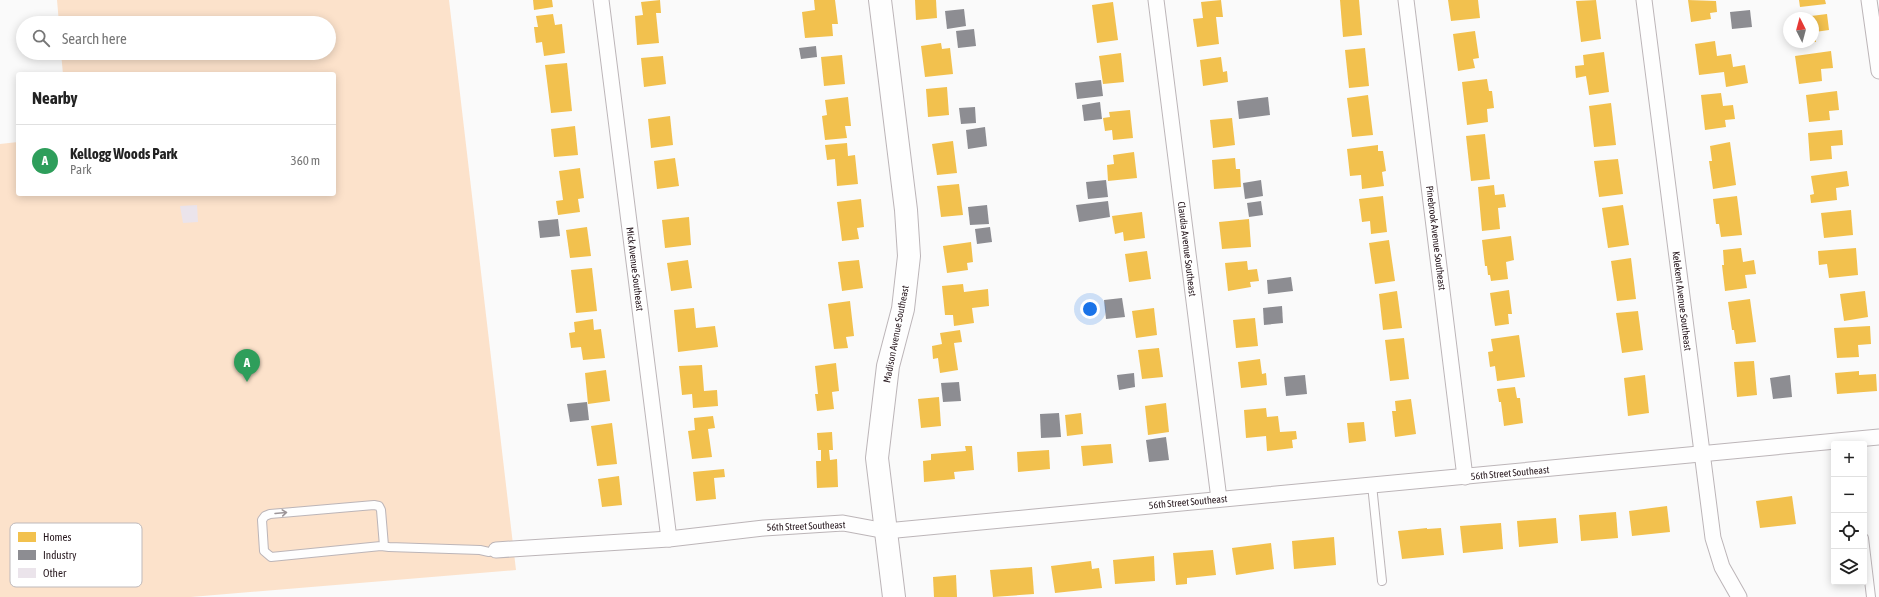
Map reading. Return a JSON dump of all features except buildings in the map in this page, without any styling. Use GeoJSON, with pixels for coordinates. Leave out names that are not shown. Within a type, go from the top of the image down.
{"type":"FeatureCollection","features":[{"type":"Feature","properties":{"kind":"street","name":"Mick Avenue Southeast"},"geometry":{"type":"LineString","coordinates":[[601,0],[669,539]]}},
{"type":"Feature","properties":{"kind":"street","name":"Madison Avenue Southeast"},"geometry":{"type":"LineString","coordinates":[[880,0],[906,210],[909,256],[902,310],[888,366],[877,458],[894,597]]}},
{"type":"Feature","properties":{"kind":"street","name":"Claudia Avenue Southeast"},"geometry":{"type":"LineString","coordinates":[[1156,0],[1219,499]]}},
{"type":"Feature","properties":{"kind":"street","name":"Pinebrook Avenue Southeast"},"geometry":{"type":"LineString","coordinates":[[1406,0],[1465,477]]}},
{"type":"Feature","properties":{"kind":"street","name":"Kelekent Avenue Southeast"},"geometry":{"type":"LineString","coordinates":[[1644,0],[1713,538],[1722,567],[1739,597]]}},
{"type":"Feature","properties":{"kind":"street"},"geometry":{"type":"LineString","coordinates":[[1869,0],[1879,71]]}},
{"type":"Feature","properties":{"kind":"street","name":"56th Street Southeast"},"geometry":{"type":"LineString","coordinates":[[1858,441],[1879,437]]}},
{"type":"Feature","properties":{"kind":"street","name":"56th Street Southeast"},"geometry":{"type":"LineString","coordinates":[[496,550],[669,539],[764,528],[843,523],[886,531],[1219,499],[1831,444]]}},
{"type":"Feature","properties":{"kind":"lane"},"geometry":{"type":"LineString","coordinates":[[1372,485],[1382,581]]}},
{"type":"Feature","properties":{"kind":"lane"},"geometry":{"type":"LineString","coordinates":[[384,546],[381,510],[379,506],[374,505],[270,514],[265,516],[262,520],[264,551],[271,557],[384,546],[480,550],[489,552],[496,550]]}},
{"type":"Feature","properties":{"kind":"lane"},"geometry":{"type":"LineString","coordinates":[[1865,549],[1871,597]]}},
{"type":"Feature","properties":{"kind":"shaded area"},"geometry":{"type":"Polygon","coordinates":[[[57,0],[449,0],[516,570],[191,597],[0,597],[0,144],[16,142],[16,196],[336,196],[336,72],[63,72],[62,60],[336,60],[336,16],[58,16],[57,0]]]}},
{"type":"Feature","properties":{"kind":"place","name":"Kellogg Woods Park"},"geometry":{"type":"Point","coordinates":[247,382]}}]}
